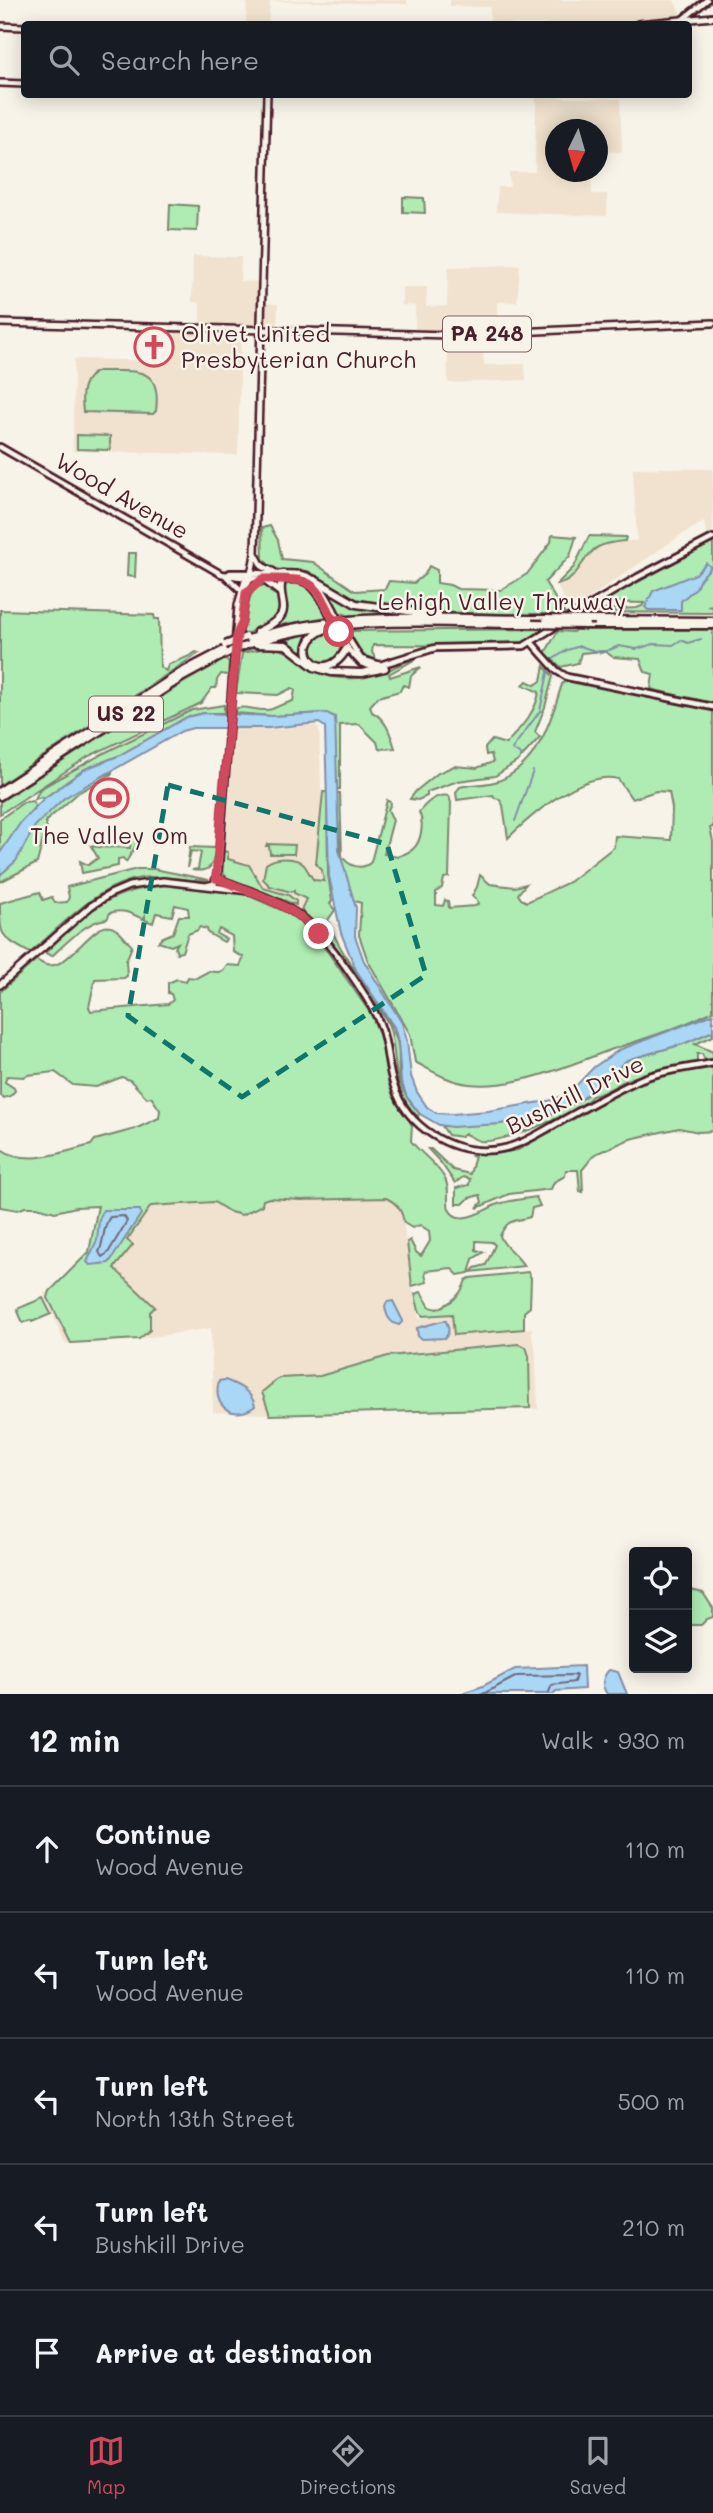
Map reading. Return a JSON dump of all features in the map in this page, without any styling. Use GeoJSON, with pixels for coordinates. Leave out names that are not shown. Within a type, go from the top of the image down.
{"type":"FeatureCollection","features":[{"type":"Feature","properties":{"kind":"highway"},"geometry":{"type":"LineString","coordinates":[[244,642],[280,619],[284,610],[280,575]]}},
{"type":"Feature","properties":{"kind":"highway"},"geometry":{"type":"LineString","coordinates":[[263,579],[277,589],[283,598]]}},
{"type":"Feature","properties":{"kind":"highway"},"geometry":{"type":"LineString","coordinates":[[315,580],[356,604],[464,619]]}},
{"type":"Feature","properties":{"kind":"highway","name":"Lehigh Valley Thruway"},"geometry":{"type":"LineString","coordinates":[[0,793],[227,648],[281,629],[323,621],[358,619],[546,619],[713,623]]}},
{"type":"Feature","properties":{"kind":"highway","name":"Lehigh Valley Thruway"},"geometry":{"type":"LineString","coordinates":[[244,642],[296,630],[713,623]]}},
{"type":"Feature","properties":{"kind":"highway"},"geometry":{"type":"LineString","coordinates":[[340,629],[312,635],[307,644],[308,655],[317,665],[330,666],[339,660],[348,644]]}},
{"type":"Feature","properties":{"kind":"highway"},"geometry":{"type":"LineString","coordinates":[[244,642],[286,645],[314,667],[324,670],[358,674],[386,668]]}},
{"type":"Feature","properties":{"kind":"highway"},"geometry":{"type":"LineString","coordinates":[[324,670],[333,669],[342,663],[348,644]]}},
{"type":"Feature","properties":{"kind":"main road"},"geometry":{"type":"LineString","coordinates":[[683,20],[707,0]]}},
{"type":"Feature","properties":{"kind":"main road"},"geometry":{"type":"LineString","coordinates":[[672,21],[713,17]]}},
{"type":"Feature","properties":{"kind":"main road"},"geometry":{"type":"LineString","coordinates":[[0,26],[21,27]]}},
{"type":"Feature","properties":{"kind":"main road"},"geometry":{"type":"LineString","coordinates":[[0,83],[21,84]]}},
{"type":"Feature","properties":{"kind":"main road"},"geometry":{"type":"LineString","coordinates":[[206,886],[214,884],[216,878],[237,634],[242,623],[244,592],[255,553],[267,98]]}},
{"type":"Feature","properties":{"kind":"main road","name":"PA 248"},"geometry":{"type":"LineString","coordinates":[[0,323],[460,334],[713,323]]}},
{"type":"Feature","properties":{"kind":"main road","name":"Wood Avenue"},"geometry":{"type":"LineString","coordinates":[[0,447],[226,575],[244,592]]}},
{"type":"Feature","properties":{"kind":"main road"},"geometry":{"type":"LineString","coordinates":[[255,553],[262,566],[280,575],[311,584],[357,656],[368,663],[381,665],[435,648],[510,648],[532,643],[614,590],[713,538]]}},
{"type":"Feature","properties":{"kind":"main road"},"geometry":{"type":"LineString","coordinates":[[226,575],[230,573],[263,579]]}},
{"type":"Feature","properties":{"kind":"main road"},"geometry":{"type":"LineString","coordinates":[[250,576],[304,574],[315,580],[324,590],[334,617]]}},
{"type":"Feature","properties":{"kind":"main road"},"geometry":{"type":"LineString","coordinates":[[244,592],[263,579],[280,575]]}},
{"type":"Feature","properties":{"kind":"main road"},"geometry":{"type":"LineString","coordinates":[[532,643],[557,671],[570,678],[713,708]]}},
{"type":"Feature","properties":{"kind":"main road"},"geometry":{"type":"LineString","coordinates":[[348,644],[364,665],[386,668],[396,661]]}},
{"type":"Feature","properties":{"kind":"main road","name":"Bushkill Drive"},"geometry":{"type":"LineString","coordinates":[[216,878],[295,912],[319,934],[369,1003],[378,1020],[384,1035],[394,1085],[404,1109],[420,1126],[449,1143],[484,1150],[514,1146],[643,1079],[713,1063]]}},
{"type":"Feature","properties":{"kind":"main road"},"geometry":{"type":"LineString","coordinates":[[0,985],[89,908],[110,894],[138,884],[157,881],[248,891]]}},
{"type":"Feature","properties":{"kind":"highlighted area"},"geometry":{"type":"Polygon","coordinates":[[[168,785],[387,844],[426,975],[242,1097],[128,1016],[168,785]]]}},
{"type":"Feature","properties":{"kind":"shaded area"},"geometry":{"type":"Polygon","coordinates":[[[247,0],[407,0],[407,4],[270,1],[268,21],[246,21],[247,0]]]}},
{"type":"Feature","properties":{"kind":"shaded area"},"geometry":{"type":"Polygon","coordinates":[[[450,0],[674,0],[683,21],[490,21],[490,7],[450,6],[450,0]]]}},
{"type":"Feature","properties":{"kind":"shaded area"},"geometry":{"type":"Polygon","coordinates":[[[536,98],[620,99],[622,152],[608,151],[608,119],[545,119],[545,182],[591,182],[592,194],[607,194],[607,216],[496,212],[498,187],[510,187],[509,172],[535,172],[536,98]]]}},
{"type":"Feature","properties":{"kind":"shaded area"},"geometry":{"type":"Polygon","coordinates":[[[193,256],[241,257],[240,281],[261,282],[261,303],[278,304],[277,327],[200,324],[200,303],[192,302],[193,256]]]}},
{"type":"Feature","properties":{"kind":"shaded area"},"geometry":{"type":"Polygon","coordinates":[[[520,265],[517,302],[497,302],[497,330],[482,335],[484,365],[525,364],[526,380],[448,383],[447,331],[415,330],[415,306],[402,305],[402,287],[427,287],[426,307],[447,306],[448,267],[520,265]]]}},
{"type":"Feature","properties":{"kind":"shaded area"},"geometry":{"type":"Polygon","coordinates":[[[167,330],[241,332],[238,455],[73,451],[74,359],[166,361],[167,330]]]}},
{"type":"Feature","properties":{"kind":"shaded area"},"geometry":{"type":"Polygon","coordinates":[[[633,468],[713,469],[713,535],[708,538],[704,522],[570,611],[557,585],[575,575],[586,556],[599,546],[637,540],[633,468]]]}},
{"type":"Feature","properties":{"kind":"shaded area"},"geometry":{"type":"Polygon","coordinates":[[[315,725],[319,728],[325,894],[314,915],[224,873],[234,728],[279,729],[315,725]]]}},
{"type":"Feature","properties":{"kind":"shaded area"},"geometry":{"type":"Polygon","coordinates":[[[270,1198],[386,1198],[395,1202],[402,1213],[419,1319],[452,1314],[454,1335],[532,1328],[538,1409],[455,1409],[302,1415],[213,1412],[211,1328],[139,1339],[65,1344],[44,1293],[50,1291],[89,1252],[98,1206],[214,1202],[230,1212],[270,1198]]]}},
{"type":"Feature","properties":{"kind":"green space"},"geometry":{"type":"Polygon","coordinates":[[[403,197],[424,198],[425,213],[403,212],[403,197]]]}},
{"type":"Feature","properties":{"kind":"green space"},"geometry":{"type":"Polygon","coordinates":[[[170,204],[198,206],[197,231],[169,230],[170,204]]]}},
{"type":"Feature","properties":{"kind":"green space"},"geometry":{"type":"Polygon","coordinates":[[[99,371],[134,372],[150,378],[155,385],[157,396],[156,411],[153,414],[83,412],[82,393],[86,382],[99,371]]]}},
{"type":"Feature","properties":{"kind":"green space"},"geometry":{"type":"Polygon","coordinates":[[[77,435],[110,436],[110,450],[77,449],[77,435]]]}},
{"type":"Feature","properties":{"kind":"green space"},"geometry":{"type":"Polygon","coordinates":[[[270,526],[278,540],[282,559],[313,562],[355,591],[385,589],[389,581],[414,583],[425,574],[429,566],[437,570],[437,583],[458,589],[501,590],[527,574],[551,542],[552,535],[576,537],[570,556],[545,582],[566,616],[434,612],[355,599],[308,571],[276,570],[271,567],[263,559],[262,528],[270,526]]]}},
{"type":"Feature","properties":{"kind":"green space"},"geometry":{"type":"Polygon","coordinates":[[[589,536],[626,537],[625,541],[592,551],[570,579],[557,584],[574,567],[589,536]]]}},
{"type":"Feature","properties":{"kind":"green space"},"geometry":{"type":"Polygon","coordinates":[[[713,541],[713,605],[707,606],[713,607],[713,613],[588,612],[597,607],[600,610],[642,606],[644,603],[601,602],[713,541]]]}},
{"type":"Feature","properties":{"kind":"green space"},"geometry":{"type":"Polygon","coordinates":[[[128,553],[136,553],[135,577],[127,576],[128,553]]]}},
{"type":"Feature","properties":{"kind":"green space"},"geometry":{"type":"Polygon","coordinates":[[[297,583],[310,586],[327,617],[277,626],[287,611],[284,585],[297,583]]]}},
{"type":"Feature","properties":{"kind":"green space"},"geometry":{"type":"Polygon","coordinates":[[[258,586],[269,586],[270,592],[278,596],[280,610],[270,622],[244,635],[242,632],[249,601],[258,586]]]}},
{"type":"Feature","properties":{"kind":"green space"},"geometry":{"type":"Polygon","coordinates":[[[328,591],[350,603],[397,614],[343,616],[345,614],[340,613],[328,591]]]}},
{"type":"Feature","properties":{"kind":"green space"},"geometry":{"type":"Polygon","coordinates":[[[0,610],[154,615],[155,619],[159,619],[160,667],[166,671],[168,665],[199,653],[0,785],[0,610]]]}},
{"type":"Feature","properties":{"kind":"green space"},"geometry":{"type":"Polygon","coordinates":[[[550,629],[515,646],[373,645],[372,652],[377,662],[362,654],[349,631],[550,629]]]}},
{"type":"Feature","properties":{"kind":"green space"},"geometry":{"type":"Polygon","coordinates":[[[713,630],[713,704],[651,689],[653,674],[645,672],[640,659],[613,657],[604,651],[581,653],[578,663],[561,667],[545,653],[558,631],[713,630]]]}},
{"type":"Feature","properties":{"kind":"green space"},"geometry":{"type":"Polygon","coordinates":[[[335,632],[340,645],[339,656],[327,663],[319,663],[311,654],[312,642],[321,634],[335,632]]]}},
{"type":"Feature","properties":{"kind":"green space"},"geometry":{"type":"Polygon","coordinates":[[[307,633],[309,635],[302,652],[285,641],[307,633]]]}},
{"type":"Feature","properties":{"kind":"green space"},"geometry":{"type":"Polygon","coordinates":[[[270,647],[287,652],[323,675],[339,678],[373,675],[416,659],[389,674],[390,677],[421,667],[411,676],[409,687],[403,685],[400,691],[378,697],[370,706],[372,712],[381,718],[387,727],[395,748],[379,749],[377,742],[359,724],[340,725],[340,789],[337,789],[334,717],[323,713],[272,716],[235,713],[237,708],[268,710],[293,701],[295,690],[292,688],[278,695],[236,693],[242,653],[270,647]]]}},
{"type":"Feature","properties":{"kind":"green space"},"geometry":{"type":"Polygon","coordinates":[[[225,659],[229,662],[228,675],[221,674],[216,688],[212,688],[201,703],[89,756],[0,814],[0,802],[183,683],[225,659]]]}},
{"type":"Feature","properties":{"kind":"green space"},"geometry":{"type":"Polygon","coordinates":[[[544,666],[553,676],[535,732],[540,737],[518,761],[495,776],[458,781],[427,792],[427,796],[418,800],[410,799],[438,773],[454,766],[477,768],[493,762],[491,754],[486,755],[485,748],[492,740],[506,744],[526,720],[539,692],[523,685],[527,681],[535,685],[541,681],[544,666]]]}},
{"type":"Feature","properties":{"kind":"green space"},"geometry":{"type":"Polygon","coordinates":[[[568,680],[713,711],[713,827],[710,828],[713,841],[713,1011],[664,1032],[524,1079],[487,1085],[455,1081],[415,1062],[410,1034],[368,961],[359,935],[361,903],[352,900],[341,861],[336,793],[340,793],[342,856],[351,865],[359,867],[371,862],[387,800],[391,803],[388,810],[393,820],[384,854],[397,857],[416,846],[422,826],[419,812],[436,797],[449,796],[449,877],[444,878],[442,888],[436,892],[436,905],[443,906],[445,900],[448,901],[449,908],[478,904],[472,896],[480,875],[490,884],[515,887],[526,884],[518,894],[527,902],[569,882],[614,847],[615,836],[671,840],[672,808],[669,792],[656,791],[632,799],[618,779],[604,778],[574,787],[544,806],[508,838],[503,805],[499,799],[493,795],[457,800],[456,792],[460,787],[498,781],[523,765],[541,741],[562,684],[568,680]]]}},
{"type":"Feature","properties":{"kind":"green space"},"geometry":{"type":"Polygon","coordinates":[[[224,705],[224,713],[204,713],[187,717],[118,756],[85,769],[43,799],[35,799],[40,789],[104,753],[192,710],[224,705]]]}},
{"type":"Feature","properties":{"kind":"green space"},"geometry":{"type":"Polygon","coordinates":[[[112,772],[78,793],[46,821],[37,863],[0,882],[0,875],[14,860],[32,830],[48,811],[90,782],[112,772]]]}},
{"type":"Feature","properties":{"kind":"green space"},"geometry":{"type":"Polygon","coordinates":[[[323,792],[327,792],[330,904],[335,910],[328,920],[342,950],[394,1032],[401,1086],[419,1113],[418,1117],[402,1095],[389,1026],[381,1012],[328,938],[301,910],[306,899],[294,893],[294,890],[291,892],[270,886],[263,879],[266,864],[285,859],[300,862],[314,880],[324,881],[322,870],[316,864],[323,792]]]}},
{"type":"Feature","properties":{"kind":"green space"},"geometry":{"type":"Polygon","coordinates":[[[33,801],[35,806],[0,853],[0,819],[24,802],[33,801]]]}},
{"type":"Feature","properties":{"kind":"green space"},"geometry":{"type":"Polygon","coordinates":[[[134,834],[137,844],[126,862],[123,858],[118,859],[118,866],[82,873],[80,861],[88,865],[98,858],[91,846],[130,848],[131,835],[134,834]]]}},
{"type":"Feature","properties":{"kind":"green space"},"geometry":{"type":"Polygon","coordinates":[[[267,844],[295,845],[294,854],[270,854],[267,844]]]}},
{"type":"Feature","properties":{"kind":"green space"},"geometry":{"type":"Polygon","coordinates":[[[190,847],[215,848],[214,859],[207,869],[192,870],[198,869],[201,852],[191,851],[187,868],[190,847]]]}},
{"type":"Feature","properties":{"kind":"green space"},"geometry":{"type":"Polygon","coordinates":[[[223,851],[228,852],[228,859],[249,865],[263,888],[288,895],[296,901],[296,905],[227,878],[222,871],[223,851]]]}},
{"type":"Feature","properties":{"kind":"green space"},"geometry":{"type":"Polygon","coordinates":[[[137,869],[154,869],[209,880],[151,877],[116,886],[85,904],[30,953],[7,939],[4,934],[0,923],[0,903],[40,892],[43,900],[52,897],[55,903],[67,902],[67,887],[137,869]]]}},
{"type":"Feature","properties":{"kind":"green space"},"geometry":{"type":"Polygon","coordinates":[[[169,885],[240,892],[286,912],[308,928],[371,1014],[380,1036],[392,1092],[412,1125],[411,1141],[444,1177],[449,1209],[453,1215],[466,1217],[498,1204],[536,1197],[540,1206],[532,1208],[530,1217],[509,1223],[500,1236],[524,1266],[471,1272],[486,1265],[495,1245],[492,1242],[476,1241],[476,1250],[484,1252],[473,1259],[469,1273],[458,1275],[451,1268],[426,1271],[427,1282],[412,1286],[407,1242],[410,1240],[421,1256],[430,1241],[429,1231],[420,1225],[412,1228],[404,1223],[398,1207],[386,1198],[269,1198],[263,1200],[262,1205],[242,1215],[230,1212],[214,1202],[151,1206],[127,1240],[133,1245],[114,1268],[155,1307],[150,1312],[150,1330],[139,1339],[71,1343],[48,1298],[50,1291],[89,1252],[98,1206],[55,1212],[37,1207],[18,1210],[0,1207],[1,1149],[22,1157],[57,1154],[135,1129],[159,1118],[160,1110],[151,1097],[147,1098],[130,1080],[122,1077],[96,1087],[73,1085],[55,1072],[24,1077],[7,1076],[5,1082],[15,1091],[4,1098],[0,1095],[0,992],[36,960],[46,965],[55,965],[104,927],[117,930],[132,946],[126,961],[127,976],[95,979],[89,1007],[91,1011],[168,1004],[173,1000],[168,993],[168,983],[177,979],[186,981],[188,977],[196,978],[209,971],[220,972],[227,965],[240,966],[244,957],[233,952],[232,936],[219,929],[217,934],[226,939],[224,942],[208,933],[207,929],[199,927],[188,934],[182,952],[177,953],[175,948],[178,943],[171,946],[158,942],[173,933],[179,916],[189,916],[188,908],[175,905],[172,916],[156,913],[153,923],[145,920],[145,916],[143,919],[123,911],[110,913],[107,919],[92,923],[52,956],[45,953],[100,905],[129,892],[169,885]]]}},
{"type":"Feature","properties":{"kind":"green space"},"geometry":{"type":"Polygon","coordinates":[[[713,1031],[713,1036],[695,1044],[713,1052],[713,1059],[705,1060],[702,1054],[697,1054],[697,1062],[627,1080],[592,1096],[585,1103],[557,1118],[521,1133],[480,1141],[465,1134],[461,1137],[448,1135],[442,1126],[500,1124],[551,1114],[582,1099],[627,1060],[683,1044],[713,1031]]]}},
{"type":"Feature","properties":{"kind":"green space"},"geometry":{"type":"Polygon","coordinates":[[[713,1068],[713,1131],[699,1132],[679,1128],[630,1139],[595,1154],[582,1170],[583,1192],[580,1191],[578,1170],[566,1170],[565,1176],[554,1182],[551,1189],[509,1194],[477,1208],[482,1202],[480,1195],[469,1198],[463,1204],[456,1204],[456,1188],[469,1185],[470,1179],[463,1177],[455,1183],[428,1149],[453,1170],[470,1174],[475,1156],[470,1156],[518,1150],[643,1080],[713,1068]]]}},
{"type":"Feature","properties":{"kind":"green space"},"geometry":{"type":"Polygon","coordinates":[[[528,1272],[531,1278],[530,1307],[524,1312],[524,1329],[454,1335],[452,1314],[423,1316],[419,1311],[415,1294],[421,1292],[430,1307],[437,1309],[455,1298],[470,1278],[528,1272]]]}},
{"type":"Feature","properties":{"kind":"green space"},"geometry":{"type":"Polygon","coordinates":[[[43,1298],[51,1314],[23,1323],[17,1309],[43,1298]]]}},
{"type":"Feature","properties":{"kind":"green space"},"geometry":{"type":"Polygon","coordinates":[[[518,1344],[526,1347],[529,1356],[530,1408],[270,1415],[262,1392],[279,1378],[320,1376],[388,1356],[518,1344]]]}},
{"type":"Feature","properties":{"kind":"green space"},"geometry":{"type":"Polygon","coordinates":[[[692,1590],[703,1593],[713,1608],[713,1617],[701,1625],[692,1625],[692,1590]]]}},
{"type":"Feature","properties":{"kind":"water"},"geometry":{"type":"Polygon","coordinates":[[[706,563],[711,567],[696,588],[681,601],[681,610],[648,610],[645,607],[653,591],[696,574],[706,563]]]}},
{"type":"Feature","properties":{"kind":"water"},"geometry":{"type":"Polygon","coordinates":[[[204,713],[272,716],[327,713],[335,717],[339,850],[356,908],[355,936],[364,961],[402,1023],[411,1076],[417,1092],[427,1107],[436,1113],[488,1111],[553,1100],[570,1092],[594,1067],[619,1050],[713,1014],[713,1031],[683,1044],[627,1060],[582,1099],[544,1116],[500,1124],[452,1127],[439,1125],[420,1114],[407,1097],[401,1081],[398,1041],[394,1027],[356,970],[341,933],[329,876],[325,727],[319,723],[269,728],[193,728],[182,731],[64,798],[35,826],[16,861],[0,875],[0,853],[21,822],[43,799],[85,769],[118,756],[187,717],[204,713]]]}},
{"type":"Feature","properties":{"kind":"water"},"geometry":{"type":"Polygon","coordinates":[[[103,1210],[140,1210],[141,1214],[109,1263],[90,1265],[87,1262],[97,1240],[103,1210]]]}},
{"type":"Feature","properties":{"kind":"water"},"geometry":{"type":"Polygon","coordinates":[[[393,1301],[403,1321],[399,1325],[390,1320],[386,1312],[387,1302],[393,1301]]]}},
{"type":"Feature","properties":{"kind":"water"},"geometry":{"type":"Polygon","coordinates":[[[446,1321],[448,1328],[445,1338],[418,1337],[417,1328],[446,1321]]]}},
{"type":"Feature","properties":{"kind":"water"},"geometry":{"type":"Polygon","coordinates":[[[225,1380],[248,1392],[255,1406],[240,1412],[226,1409],[218,1398],[217,1390],[219,1381],[225,1380]]]}},
{"type":"Feature","properties":{"kind":"water"},"geometry":{"type":"Polygon","coordinates":[[[583,1666],[584,1689],[556,1691],[553,1694],[460,1694],[483,1686],[515,1669],[583,1666]]]}},
{"type":"Feature","properties":{"kind":"water"},"geometry":{"type":"Polygon","coordinates":[[[609,1670],[618,1672],[627,1694],[607,1694],[603,1682],[609,1670]]]}},
{"type":"Feature","properties":{"kind":"waterway"},"geometry":{"type":"LineString","coordinates":[[552,660],[567,650],[580,646],[601,653],[619,646],[636,649],[654,644],[673,645],[681,640],[688,643],[701,639]]}},
{"type":"Feature","properties":{"kind":"waterway"},"geometry":{"type":"LineString","coordinates":[[523,757],[512,749],[540,711],[549,668]]}},
{"type":"Feature","properties":{"kind":"waterway"},"geometry":{"type":"LineString","coordinates":[[515,821],[533,771]]}},
{"type":"Feature","properties":{"kind":"place","name":"Olivet United Presbyterian Church"},"geometry":{"type":"Point","coordinates":[154,347]}},
{"type":"Feature","properties":{"kind":"place","name":"The Valley Om"},"geometry":{"type":"Point","coordinates":[109,798]}},
{"type":"Feature","properties":{"kind":"route"},"geometry":{"type":"LineString","coordinates":[[319,934],[295,912],[216,878],[237,634],[242,623],[246,593],[263,579],[306,582],[320,593],[339,632]]}}]}
